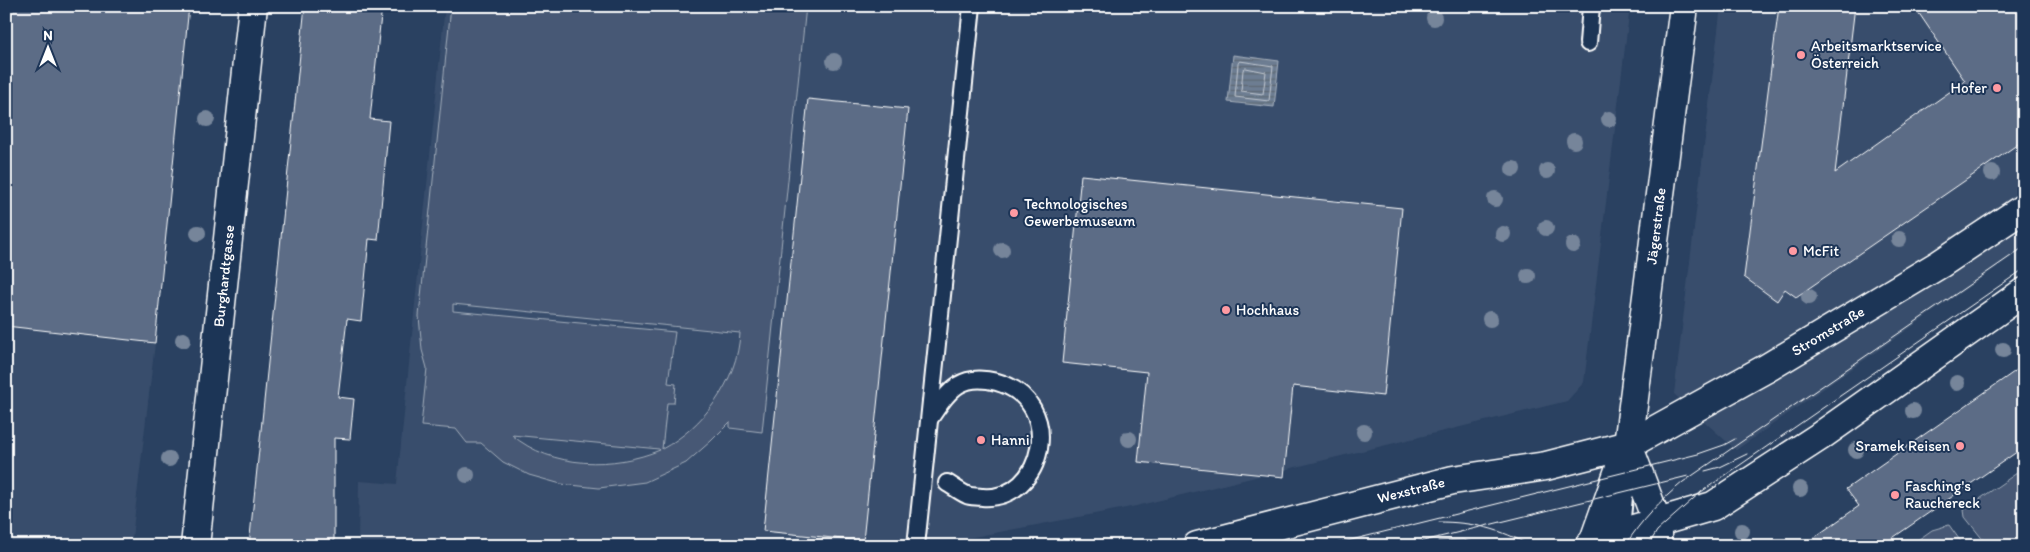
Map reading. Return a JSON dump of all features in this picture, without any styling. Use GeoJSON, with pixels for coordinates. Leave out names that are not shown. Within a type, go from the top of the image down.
{"type":"FeatureCollection","features":[{"type":"Feature","properties":{"kind":"street","name":"Burghardtgasse"},"geometry":{"type":"LineString","coordinates":[[195,546],[253,6]]}},
{"type":"Feature","properties":{"kind":"street","name":"Jägerstraße"},"geometry":{"type":"LineString","coordinates":[[1591,546],[1628,445],[1684,6]]}},
{"type":"Feature","properties":{"kind":"street","name":"Stromstraße"},"geometry":{"type":"LineString","coordinates":[[1628,445],[1766,368],[1940,264],[2024,208]]}},
{"type":"Feature","properties":{"kind":"street"},"geometry":{"type":"LineString","coordinates":[[1591,546],[1657,534],[1713,506],[1819,436],[2024,292]]}},
{"type":"Feature","properties":{"kind":"street","name":"Jägerstraße"},"geometry":{"type":"LineString","coordinates":[[1628,445],[1657,534]]}},
{"type":"Feature","properties":{"kind":"street","name":"Wexstraße"},"geometry":{"type":"LineString","coordinates":[[1197,546],[1453,480],[1546,466],[1628,445]]}},
{"type":"Feature","properties":{"kind":"lane"},"geometry":{"type":"LineString","coordinates":[[916,546],[972,6]]}},
{"type":"Feature","properties":{"kind":"lane"},"geometry":{"type":"LineString","coordinates":[[1588,43],[1591,6]]}},
{"type":"Feature","properties":{"kind":"lane"},"geometry":{"type":"LineString","coordinates":[[930,418],[950,390],[970,380],[990,380],[1010,386],[1024,396],[1036,412],[1039,431],[1039,452],[1031,472],[1015,487],[994,498],[968,496],[948,483]]}},
{"type":"Feature","properties":{"kind":"lane"},"geometry":{"type":"LineString","coordinates":[[1625,541],[1628,445]]}},
{"type":"Feature","properties":{"kind":"shaded area"},"geometry":{"type":"Polygon","coordinates":[[[6,6],[189,6],[155,343],[131,546],[6,546],[6,6]]]}},
{"type":"Feature","properties":{"kind":"shaded area","name":"Technologisches Gewerbemuseum"},"geometry":{"type":"Polygon","coordinates":[[[445,6],[1630,6],[1584,382],[1567,401],[1136,506],[942,543],[918,546],[358,546],[359,481],[397,484],[445,6]]]}},
{"type":"Feature","properties":{"kind":"shaded area"},"geometry":{"type":"Polygon","coordinates":[[[451,6],[806,6],[762,432],[730,428],[730,422],[686,463],[645,482],[599,488],[561,484],[529,475],[503,462],[481,443],[467,443],[456,429],[421,426],[427,368],[422,350],[419,316],[451,6]],[[453,304],[453,311],[675,332],[668,383],[676,384],[674,403],[667,403],[662,449],[677,440],[691,428],[716,401],[733,368],[738,351],[740,333],[453,304]],[[512,435],[528,446],[564,460],[604,463],[642,456],[660,450],[659,449],[512,435]]]}},
{"type":"Feature","properties":{"kind":"shaded area"},"geometry":{"type":"Polygon","coordinates":[[[1721,6],[2024,6],[2024,248],[1736,450],[1674,394],[1721,6]]]}},
{"type":"Feature","properties":{"kind":"shaded area"},"geometry":{"type":"Polygon","coordinates":[[[2024,468],[2024,546],[1988,546],[1965,517],[1964,510],[2024,468]]]}},
{"type":"Feature","properties":{"kind":"shaded area"},"geometry":{"type":"Polygon","coordinates":[[[1949,525],[1964,546],[1914,546],[1915,542],[1932,530],[1949,525]]]}},
{"type":"Feature","properties":{"kind":"water"},"geometry":{"type":"Polygon","coordinates":[[[1233,55],[1279,61],[1274,107],[1228,102],[1233,55]]]}},
{"type":"Feature","properties":{"kind":"building"},"geometry":{"type":"Polygon","coordinates":[[[6,6],[189,6],[155,343],[6,326],[6,6]]]}},
{"type":"Feature","properties":{"kind":"building"},"geometry":{"type":"Polygon","coordinates":[[[305,6],[382,6],[370,119],[389,121],[378,240],[369,239],[361,321],[347,319],[338,397],[354,399],[350,439],[334,438],[334,546],[249,546],[305,6]]]}},
{"type":"Feature","properties":{"kind":"building"},"geometry":{"type":"Polygon","coordinates":[[[1779,6],[1855,6],[1835,173],[1965,81],[1914,6],[2024,6],[2024,140],[1796,297],[1785,289],[1777,301],[1744,277],[1779,6]]]}},
{"type":"Feature","properties":{"kind":"building"},"geometry":{"type":"Polygon","coordinates":[[[808,99],[908,109],[863,541],[763,531],[808,99]]]}},
{"type":"Feature","properties":{"kind":"building","name":"Technologisches Gewerbemuseum"},"geometry":{"type":"Polygon","coordinates":[[[1081,175],[1402,208],[1383,396],[1293,386],[1284,477],[1138,462],[1147,372],[1062,363],[1081,175]]]}},
{"type":"Feature","properties":{"kind":"building"},"geometry":{"type":"Polygon","coordinates":[[[2024,365],[2024,447],[1881,546],[1802,546],[1859,506],[1846,489],[2024,365]]]}},
{"type":"Feature","properties":{"kind":"tram line"},"geometry":{"type":"LineString","coordinates":[[1625,546],[1651,511],[1683,482],[2024,247]]}},
{"type":"Feature","properties":{"kind":"tram line"},"geometry":{"type":"LineString","coordinates":[[1648,546],[1657,531],[1701,492],[2024,269]]}},
{"type":"Feature","properties":{"kind":"tram line"},"geometry":{"type":"LineString","coordinates":[[1327,546],[1698,454],[1735,439]]}},
{"type":"Feature","properties":{"kind":"tram line"},"geometry":{"type":"LineString","coordinates":[[1705,471],[1720,467],[1747,454]]}},
{"type":"Feature","properties":{"kind":"tram line"},"geometry":{"type":"LineString","coordinates":[[1403,546],[1688,476]]}},
{"type":"Feature","properties":{"kind":"tram line"},"geometry":{"type":"LineString","coordinates":[[1439,522],[1463,523],[1498,531],[1530,546]]}},
{"type":"Feature","properties":{"kind":"tram line"},"geometry":{"type":"LineString","coordinates":[[1438,541],[1463,540],[1484,546]]}},
{"type":"Feature","properties":{"kind":"place","name":"Arbeitsmarktservice Österreich"},"geometry":{"type":"Point","coordinates":[1801,55]}},
{"type":"Feature","properties":{"kind":"place","name":"Hofer"},"geometry":{"type":"Point","coordinates":[1997,88]}},
{"type":"Feature","properties":{"kind":"place","name":"Technologisches Gewerbemuseum"},"geometry":{"type":"Point","coordinates":[1014,213]}},
{"type":"Feature","properties":{"kind":"place","name":"McFit"},"geometry":{"type":"Point","coordinates":[1793,251]}},
{"type":"Feature","properties":{"kind":"place","name":"Hochhaus"},"geometry":{"type":"Point","coordinates":[1226,310]}},
{"type":"Feature","properties":{"kind":"place","name":"Hanni"},"geometry":{"type":"Point","coordinates":[981,440]}},
{"type":"Feature","properties":{"kind":"place","name":"Sramek Reisen"},"geometry":{"type":"Point","coordinates":[1960,446]}},
{"type":"Feature","properties":{"kind":"place","name":"Fasching's Rauchereck"},"geometry":{"type":"Point","coordinates":[1895,495]}}]}
